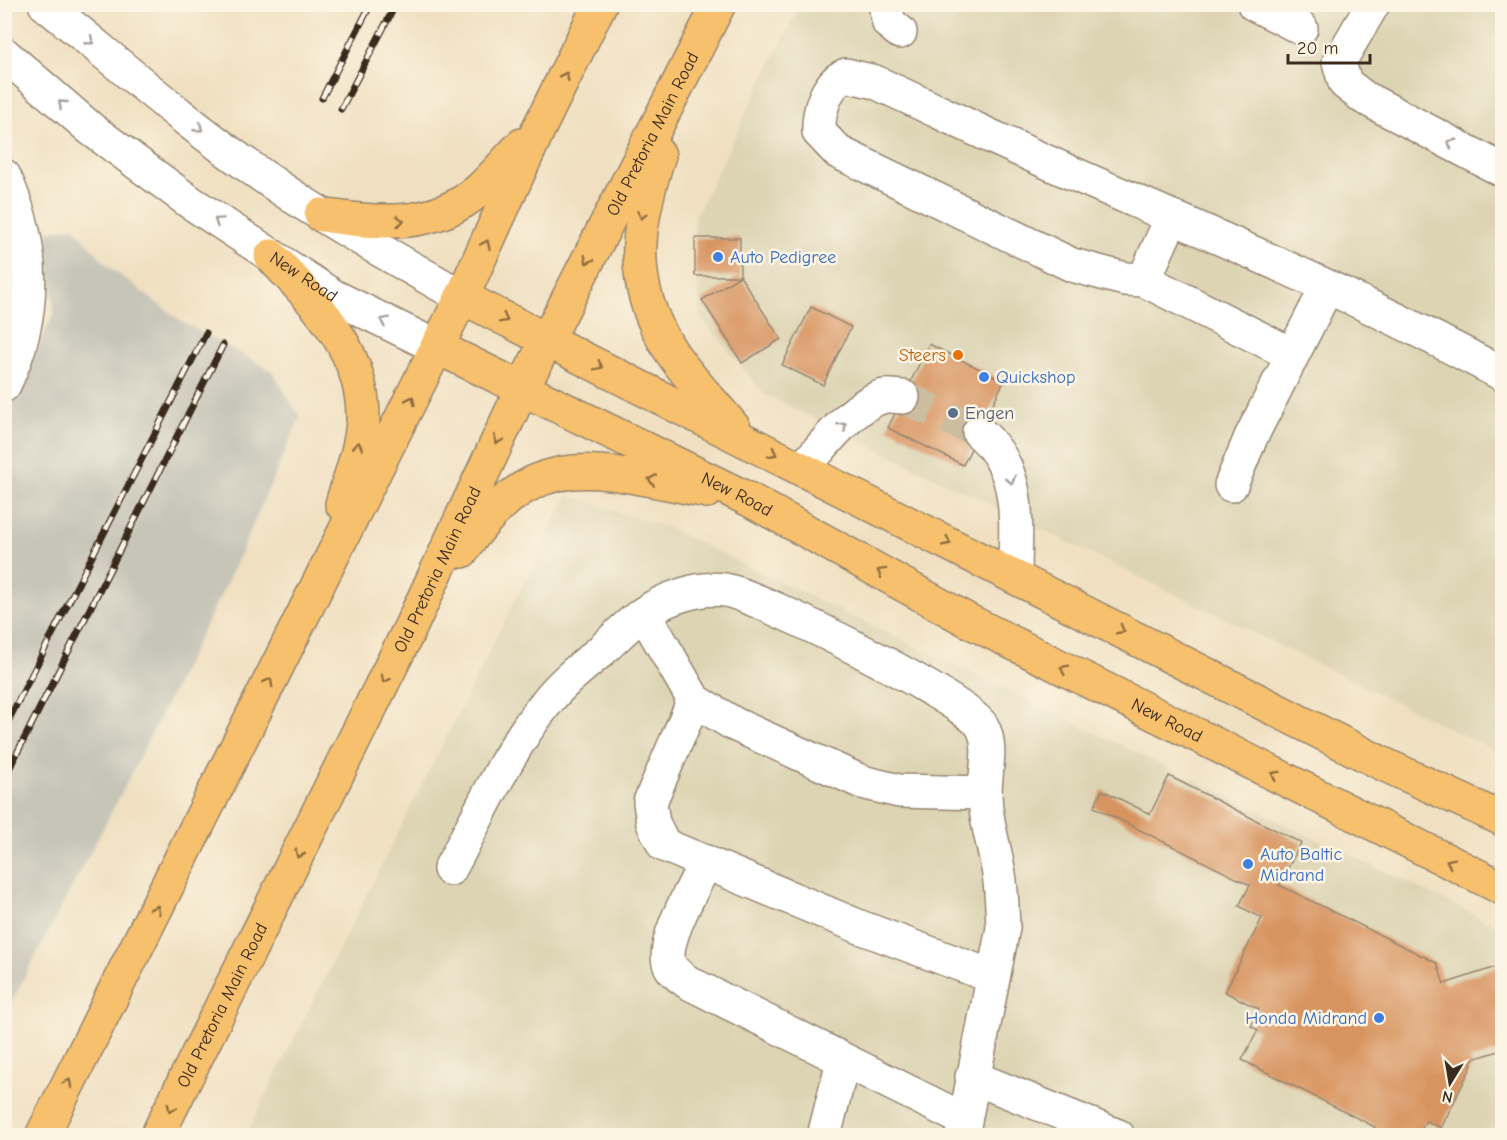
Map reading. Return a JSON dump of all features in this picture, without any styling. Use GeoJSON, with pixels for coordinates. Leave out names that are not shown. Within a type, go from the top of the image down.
{"type":"FeatureCollection","features":[{"type":"Feature","properties":{"kind":"main road"},"geometry":{"type":"LineString","coordinates":[[42,1136],[462,297],[539,128],[600,4]]}},
{"type":"Feature","properties":{"kind":"main road","name":"Old Pretoria Main Road"},"geometry":{"type":"LineString","coordinates":[[157,1136],[411,626],[546,340],[719,4]]}},
{"type":"Feature","properties":{"kind":"main road"},"geometry":{"type":"LineString","coordinates":[[691,59],[647,193],[639,227],[640,267],[653,315],[670,350],[742,437]]}},
{"type":"Feature","properties":{"kind":"main road"},"geometry":{"type":"LineString","coordinates":[[321,215],[401,222],[439,215],[459,205],[481,188],[539,128]]}},
{"type":"Feature","properties":{"kind":"main road"},"geometry":{"type":"LineString","coordinates":[[271,256],[334,328],[347,349],[361,387],[363,421],[355,459],[310,603]]}},
{"type":"Feature","properties":{"kind":"main road"},"geometry":{"type":"LineString","coordinates":[[462,297],[1381,763],[1503,819]]}},
{"type":"Feature","properties":{"kind":"main road","name":"New Road"},"geometry":{"type":"LineString","coordinates":[[437,347],[523,387],[750,500],[969,621],[1503,888]]}},
{"type":"Feature","properties":{"kind":"main road"},"geometry":{"type":"LineString","coordinates":[[411,626],[485,519],[516,490],[540,478],[572,471],[600,472],[750,500]]}},
{"type":"Feature","properties":{"kind":"street"},"geometry":{"type":"LineString","coordinates":[[45,4],[225,149],[321,215],[462,297]]}},
{"type":"Feature","properties":{"kind":"street"},"geometry":{"type":"LineString","coordinates":[[1254,4],[1301,28]]}},
{"type":"Feature","properties":{"kind":"street"},"geometry":{"type":"LineString","coordinates":[[1373,4],[1339,62],[1345,83],[1363,97],[1503,170]]}},
{"type":"Feature","properties":{"kind":"street","name":"New Road"},"geometry":{"type":"LineString","coordinates":[[4,54],[91,129],[190,202],[333,296],[437,347]]}},
{"type":"Feature","properties":{"kind":"street"},"geometry":{"type":"LineString","coordinates":[[1291,354],[1144,280],[1125,279],[1072,265],[838,152],[819,132],[818,123],[825,99],[838,78],[846,75],[866,78],[1433,336],[1503,374]]}},
{"type":"Feature","properties":{"kind":"street"},"geometry":{"type":"LineString","coordinates":[[4,176],[17,203],[28,250],[31,291],[24,337],[4,385]]}},
{"type":"Feature","properties":{"kind":"street"},"geometry":{"type":"LineString","coordinates":[[1144,280],[1172,217]]}},
{"type":"Feature","properties":{"kind":"street"},"geometry":{"type":"LineString","coordinates":[[1232,485],[1251,437],[1291,354],[1327,287]]}},
{"type":"Feature","properties":{"kind":"street"},"geometry":{"type":"LineString","coordinates":[[803,468],[841,426],[866,406],[885,396],[903,397]]}},
{"type":"Feature","properties":{"kind":"street"},"geometry":{"type":"LineString","coordinates":[[979,432],[992,444],[1006,465],[1015,494],[1015,576]]}},
{"type":"Feature","properties":{"kind":"street"},"geometry":{"type":"LineString","coordinates":[[450,869],[521,739],[546,702],[644,613],[687,594],[725,590],[763,603],[932,688],[980,723],[985,732],[988,752],[985,793],[987,823],[999,874],[1002,904],[1003,928],[991,976],[964,1128],[843,1061],[688,983],[669,966],[669,947],[675,928],[706,862]]}},
{"type":"Feature","properties":{"kind":"street"},"geometry":{"type":"LineString","coordinates":[[644,613],[694,700],[734,724],[862,782],[899,791],[985,793]]}},
{"type":"Feature","properties":{"kind":"street"},"geometry":{"type":"LineString","coordinates":[[694,700],[650,802],[655,829],[664,845],[860,927],[991,976]]}},
{"type":"Feature","properties":{"kind":"street"},"geometry":{"type":"LineString","coordinates":[[824,1136],[843,1061]]}},
{"type":"Feature","properties":{"kind":"street"},"geometry":{"type":"LineString","coordinates":[[972,1077],[1118,1136]]}},
{"type":"Feature","properties":{"kind":"shaded area"},"geometry":{"type":"Polygon","coordinates":[[[800,5],[1502,5],[1502,754],[764,394],[700,316],[694,219],[800,5]]]}},
{"type":"Feature","properties":{"kind":"shaded area"},"geometry":{"type":"Polygon","coordinates":[[[74,227],[108,266],[181,321],[272,371],[300,417],[234,568],[121,794],[5,1014],[5,414],[54,314],[48,232],[74,227]]]}},
{"type":"Feature","properties":{"kind":"shaded area"},"geometry":{"type":"Polygon","coordinates":[[[568,495],[668,528],[1502,928],[1502,1135],[245,1136],[568,495]]]}},
{"type":"Feature","properties":{"kind":"building"},"geometry":{"type":"Polygon","coordinates":[[[695,238],[740,238],[740,276],[695,276],[695,238]]]}},
{"type":"Feature","properties":{"kind":"building"},"geometry":{"type":"Polygon","coordinates":[[[740,276],[781,339],[742,363],[702,300],[740,276]]]}},
{"type":"Feature","properties":{"kind":"building"},"geometry":{"type":"Polygon","coordinates":[[[811,307],[851,327],[823,385],[782,365],[811,307]]]}},
{"type":"Feature","properties":{"kind":"building"},"geometry":{"type":"Polygon","coordinates":[[[929,344],[1004,381],[963,465],[888,428],[929,344]]]}},
{"type":"Feature","properties":{"kind":"building","name":"Honda Midrand"},"geometry":{"type":"Polygon","coordinates":[[[1169,776],[1301,843],[1279,885],[1437,963],[1444,984],[1502,965],[1502,1050],[1470,1060],[1472,1065],[1441,1128],[1426,1121],[1418,1136],[1379,1136],[1373,1132],[1375,1127],[1242,1060],[1258,1030],[1251,1026],[1259,1009],[1225,992],[1262,918],[1239,906],[1250,885],[1094,807],[1102,790],[1150,814],[1169,776]]]}},
{"type":"Feature","properties":{"kind":"tunnel"},"geometry":{"type":"LineString","coordinates":[[903,397],[979,432]]}},
{"type":"Feature","properties":{"kind":"railway"},"geometry":{"type":"LineString","coordinates":[[322,98],[371,4]]}},
{"type":"Feature","properties":{"kind":"railway"},"geometry":{"type":"LineString","coordinates":[[341,109],[396,4]]}},
{"type":"Feature","properties":{"kind":"railway"},"geometry":{"type":"LineString","coordinates":[[4,729],[206,333]]}},
{"type":"Feature","properties":{"kind":"railway"},"geometry":{"type":"LineString","coordinates":[[4,779],[223,345]]}},
{"type":"Feature","properties":{"kind":"place","name":"Auto Pedigree"},"geometry":{"type":"Point","coordinates":[718,257]}},
{"type":"Feature","properties":{"kind":"place","name":"Steers"},"geometry":{"type":"Point","coordinates":[958,355]}},
{"type":"Feature","properties":{"kind":"place","name":"Quickshop"},"geometry":{"type":"Point","coordinates":[984,377]}},
{"type":"Feature","properties":{"kind":"place","name":"Engen"},"geometry":{"type":"Point","coordinates":[953,413]}},
{"type":"Feature","properties":{"kind":"place","name":"Auto Baltic Midrand"},"geometry":{"type":"Point","coordinates":[1248,864]}},
{"type":"Feature","properties":{"kind":"place","name":"Honda Midrand"},"geometry":{"type":"Point","coordinates":[1379,1018]}}]}
